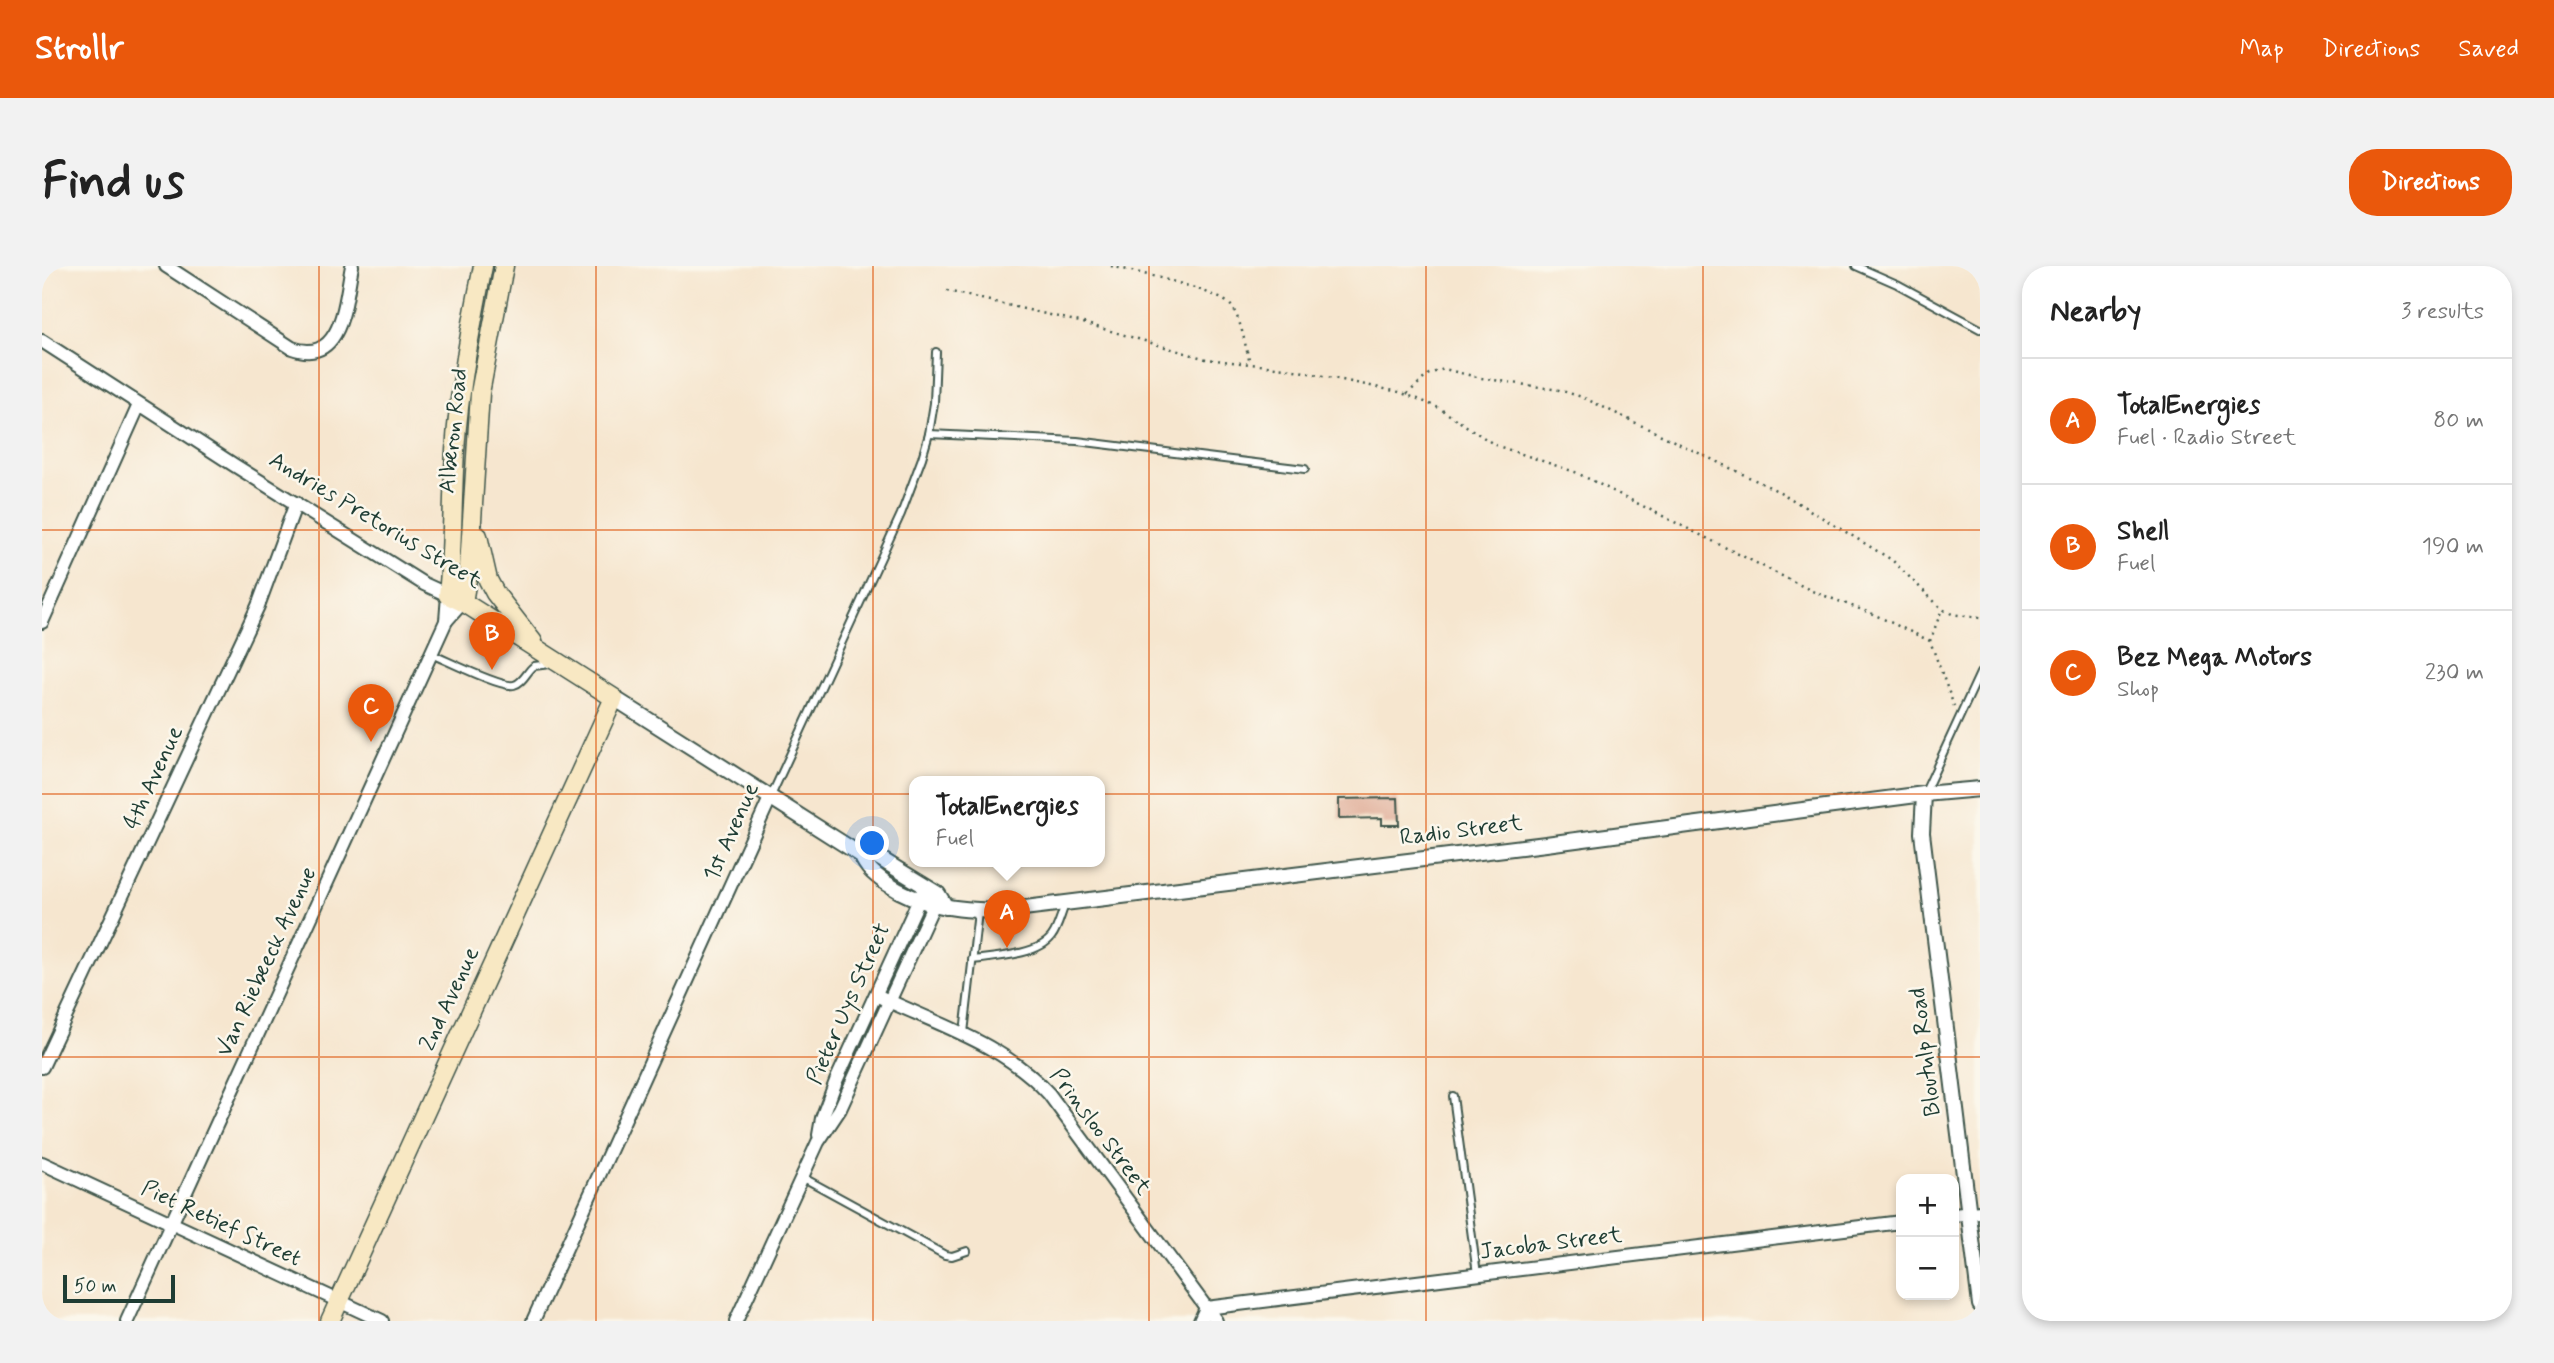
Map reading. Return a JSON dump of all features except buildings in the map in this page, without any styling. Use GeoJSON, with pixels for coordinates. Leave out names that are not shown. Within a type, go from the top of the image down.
{"type":"FeatureCollection","features":[{"type":"Feature","properties":{"kind":"main road","name":"Alberon Road"},"geometry":{"type":"LineString","coordinates":[[456,598],[452,561],[455,451],[461,391],[482,266]]}},
{"type":"Feature","properties":{"kind":"main road","name":"Alberon Road"},"geometry":{"type":"LineString","coordinates":[[456,598],[469,568],[480,393],[504,266]]}},
{"type":"Feature","properties":{"kind":"main road"},"geometry":{"type":"LineString","coordinates":[[472,491],[480,553],[488,580],[495,593],[528,632],[539,651]]}},
{"type":"Feature","properties":{"kind":"main road","name":"Andries Pretorius Street"},"geometry":{"type":"LineString","coordinates":[[456,598],[614,698]]}},
{"type":"Feature","properties":{"kind":"main road","name":"2nd Avenue"},"geometry":{"type":"LineString","coordinates":[[330,1321],[614,698]]}},
{"type":"Feature","properties":{"kind":"street"},"geometry":{"type":"LineString","coordinates":[[166,266],[292,348],[310,351],[326,346],[335,335],[352,266]]}},
{"type":"Feature","properties":{"kind":"street","name":"Andries Pretorius Street"},"geometry":{"type":"LineString","coordinates":[[42,341],[424,584],[456,598]]}},
{"type":"Feature","properties":{"kind":"street"},"geometry":{"type":"LineString","coordinates":[[42,622],[139,405]]}},
{"type":"Feature","properties":{"kind":"street","name":"4th Avenue"},"geometry":{"type":"LineString","coordinates":[[42,1067],[258,606],[296,503]]}},
{"type":"Feature","properties":{"kind":"street","name":"Van Riebeeck Avenue"},"geometry":{"type":"LineString","coordinates":[[127,1321],[456,598]]}},
{"type":"Feature","properties":{"kind":"street","name":"Andries Pretorius Street"},"geometry":{"type":"LineString","coordinates":[[614,698],[861,855],[876,856],[936,899]]}},
{"type":"Feature","properties":{"kind":"street","name":"Radio Street"},"geometry":{"type":"LineString","coordinates":[[936,899],[978,911],[1000,911],[1980,789]]}},
{"type":"Feature","properties":{"kind":"street","name":"Bloutulp Road"},"geometry":{"type":"LineString","coordinates":[[1924,794],[1922,833],[1980,1305]]}},
{"type":"Feature","properties":{"kind":"street","name":"1st Avenue"},"geometry":{"type":"LineString","coordinates":[[533,1321],[771,796]]}},
{"type":"Feature","properties":{"kind":"street","name":"Andries Pretorius Street"},"geometry":{"type":"LineString","coordinates":[[861,855],[866,868],[895,889],[918,901],[936,899]]}},
{"type":"Feature","properties":{"kind":"street","name":"Pieter Uys Street"},"geometry":{"type":"LineString","coordinates":[[736,1321],[818,1142],[840,1109],[936,899]]}},
{"type":"Feature","properties":{"kind":"street","name":"Pieter Uys Street"},"geometry":{"type":"LineString","coordinates":[[818,1142],[822,1118],[836,1081],[918,901]]}},
{"type":"Feature","properties":{"kind":"street","name":"Prinsloo Street"},"geometry":{"type":"LineString","coordinates":[[876,995],[964,1035],[1016,1063],[1031,1075],[1049,1094],[1216,1321]]}},
{"type":"Feature","properties":{"kind":"street","name":"Piet Retief Street"},"geometry":{"type":"LineString","coordinates":[[42,1163],[382,1321]]}},
{"type":"Feature","properties":{"kind":"street","name":"Jacoba Street"},"geometry":{"type":"LineString","coordinates":[[1206,1308],[1896,1223]]}},
{"type":"Feature","properties":{"kind":"street"},"geometry":{"type":"LineString","coordinates":[[1200,1321],[1206,1308]]}},
{"type":"Feature","properties":{"kind":"lane"},"geometry":{"type":"LineString","coordinates":[[1856,266],[1897,284],[1980,329]]}},
{"type":"Feature","properties":{"kind":"lane","name":"1st Avenue"},"geometry":{"type":"LineString","coordinates":[[771,796],[901,514],[929,434],[934,403],[936,352]]}},
{"type":"Feature","properties":{"kind":"lane"},"geometry":{"type":"LineString","coordinates":[[929,434],[1077,442],[1304,469]]}},
{"type":"Feature","properties":{"kind":"lane"},"geometry":{"type":"LineString","coordinates":[[431,654],[511,686],[519,684],[534,666],[558,663]]}},
{"type":"Feature","properties":{"kind":"lane"},"geometry":{"type":"LineString","coordinates":[[1924,794],[1980,673]]}},
{"type":"Feature","properties":{"kind":"lane"},"geometry":{"type":"LineString","coordinates":[[972,960],[1028,951],[1042,945],[1052,936],[1066,903]]}},
{"type":"Feature","properties":{"kind":"lane"},"geometry":{"type":"LineString","coordinates":[[964,1035],[978,911]]}},
{"type":"Feature","properties":{"kind":"lane"},"geometry":{"type":"LineString","coordinates":[[1453,1096],[1477,1274]]}},
{"type":"Feature","properties":{"kind":"lane"},"geometry":{"type":"LineString","coordinates":[[802,1177],[945,1255],[952,1256],[967,1251]]}},
{"type":"Feature","properties":{"kind":"path"},"geometry":{"type":"LineString","coordinates":[[1111,266],[1227,300],[1236,314],[1250,363]]}},
{"type":"Feature","properties":{"kind":"path"},"geometry":{"type":"LineString","coordinates":[[947,290],[1080,322],[1206,359],[1285,368],[1406,394],[1439,408],[1495,445],[1575,472],[1812,591],[1873,614],[1930,641]]}},
{"type":"Feature","properties":{"kind":"path"},"geometry":{"type":"LineString","coordinates":[[1406,394],[1429,374],[1444,369],[1481,378],[1559,390],[1582,397],[1780,492],[1892,560],[1942,609],[1952,614],[1980,618]]}},
{"type":"Feature","properties":{"kind":"path"},"geometry":{"type":"LineString","coordinates":[[1942,609],[1930,641],[1954,705],[1961,714]]}},
{"type":"Feature","properties":{"kind":"place","name":"Shell"},"geometry":{"type":"Point","coordinates":[492,670]}},
{"type":"Feature","properties":{"kind":"place","name":"Bez Mega Motors"},"geometry":{"type":"Point","coordinates":[371,742]}},
{"type":"Feature","properties":{"kind":"place","name":"TotalEnergies"},"geometry":{"type":"Point","coordinates":[1007,948]}}]}
